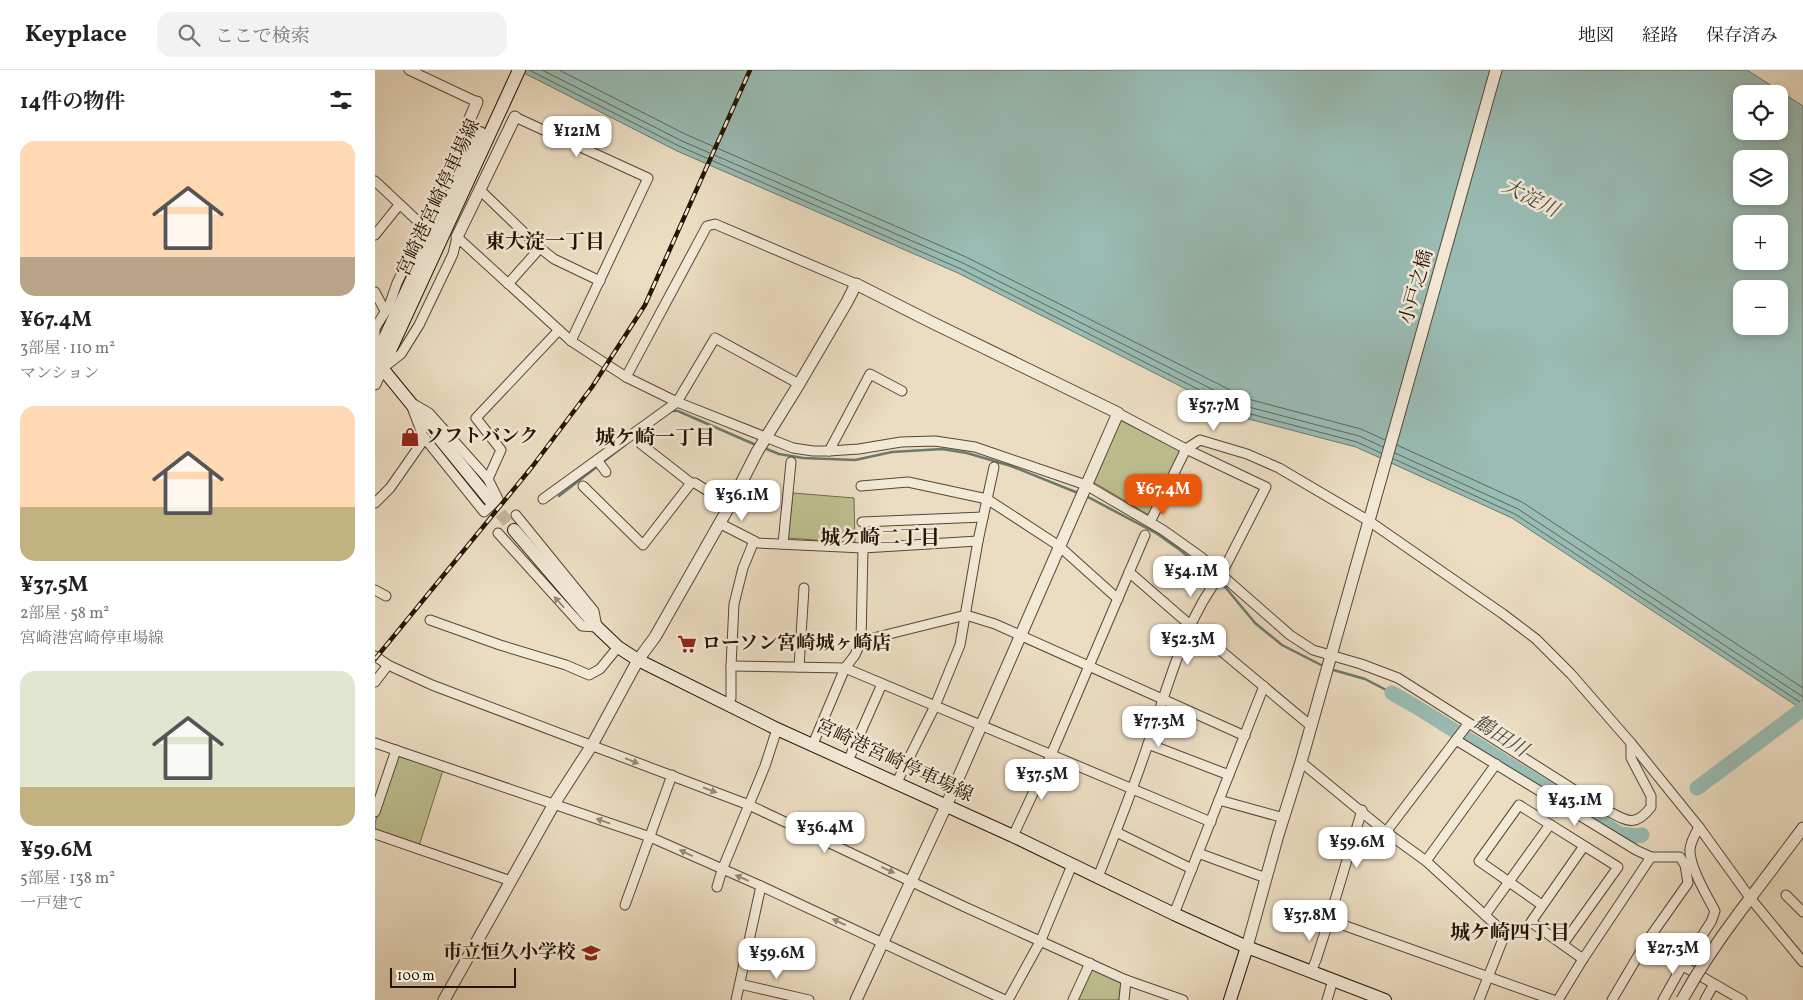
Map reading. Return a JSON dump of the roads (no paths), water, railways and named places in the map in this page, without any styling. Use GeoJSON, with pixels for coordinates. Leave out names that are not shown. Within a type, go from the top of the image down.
{"type":"FeatureCollection","features":[{"type":"Feature","properties":{"kind":"main road","name":"宮崎港宮崎停車場線"},"geometry":{"type":"LineString","coordinates":[[505,90],[509,70]]}},
{"type":"Feature","properties":{"kind":"main road","name":"宮崎港宮崎停車場線"},"geometry":{"type":"LineString","coordinates":[[377,363],[505,90],[519,70]]}},
{"type":"Feature","properties":{"kind":"main road"},"geometry":{"type":"LineString","coordinates":[[377,363],[489,499]]}},
{"type":"Feature","properties":{"kind":"main road","name":"宮崎港宮崎停車場線"},"geometry":{"type":"LineString","coordinates":[[514,530],[597,627],[618,647],[638,660],[777,729],[1013,836],[1174,914],[1247,947],[1385,1000]]}},
{"type":"Feature","properties":{"kind":"main road"},"geometry":{"type":"LineString","coordinates":[[1230,1000],[1247,947]]}},
{"type":"Feature","properties":{"kind":"street"},"geometry":{"type":"LineString","coordinates":[[375,345],[375,328],[385,311],[424,227],[477,102],[409,70]]}},
{"type":"Feature","properties":{"kind":"street","name":"小戸之橋"},"geometry":{"type":"LineString","coordinates":[[1247,947],[1496,70]]}},
{"type":"Feature","properties":{"kind":"street"},"geometry":{"type":"LineString","coordinates":[[375,384],[377,363],[401,354],[419,325],[453,254],[457,237],[515,117],[647,178],[571,341]]}},
{"type":"Feature","properties":{"kind":"street"},"geometry":{"type":"LineString","coordinates":[[375,181],[424,227]]}},
{"type":"Feature","properties":{"kind":"street"},"geometry":{"type":"LineString","coordinates":[[480,190],[540,248],[554,259],[600,281]]}},
{"type":"Feature","properties":{"kind":"street"},"geometry":{"type":"LineString","coordinates":[[375,234],[399,205]]}},
{"type":"Feature","properties":{"kind":"street"},"geometry":{"type":"LineString","coordinates":[[625,377],[707,226],[715,224],[856,284],[1266,487],[1221,573],[1189,625],[1133,789],[1098,877]]}},
{"type":"Feature","properties":{"kind":"street"},"geometry":{"type":"LineString","coordinates":[[457,237],[571,341],[625,377],[677,402],[767,438],[793,448],[813,451],[859,449],[901,442],[935,441],[975,447],[1086,485],[1150,522],[1201,557],[1290,635],[1313,650],[1370,667],[1398,678],[1606,810],[1627,821],[1633,822],[1639,819],[1651,807],[1651,796],[1631,758],[1631,743]]}},
{"type":"Feature","properties":{"kind":"street"},"geometry":{"type":"LineString","coordinates":[[508,284],[540,248]]}},
{"type":"Feature","properties":{"kind":"street"},"geometry":{"type":"LineString","coordinates":[[444,1000],[554,804],[592,746],[638,660],[655,637],[757,452],[799,384],[856,284]]}},
{"type":"Feature","properties":{"kind":"street"},"geometry":{"type":"LineString","coordinates":[[375,292],[385,311]]}},
{"type":"Feature","properties":{"kind":"street"},"geometry":{"type":"LineString","coordinates":[[488,480],[501,450],[476,418],[559,330]]}},
{"type":"Feature","properties":{"kind":"street"},"geometry":{"type":"LineString","coordinates":[[543,499],[677,402],[715,338],[799,384]]}},
{"type":"Feature","properties":{"kind":"street"},"geometry":{"type":"LineString","coordinates":[[829,451],[869,374],[901,391]]}},
{"type":"Feature","properties":{"kind":"street"},"geometry":{"type":"LineString","coordinates":[[409,402],[429,413],[488,480],[498,499],[484,512],[425,438],[409,402]]}},
{"type":"Feature","properties":{"kind":"street"},"geometry":{"type":"LineString","coordinates":[[856,1000],[946,806],[1118,413]]}},
{"type":"Feature","properties":{"kind":"street"},"geometry":{"type":"LineString","coordinates":[[375,503],[390,488],[425,438]]}},
{"type":"Feature","properties":{"kind":"street"},"geometry":{"type":"LineString","coordinates":[[1150,522],[1186,449],[1200,440],[1256,457],[1370,517],[1536,639],[1571,674],[1631,743],[1699,827],[1751,899],[1803,962]]}},
{"type":"Feature","properties":{"kind":"street"},"geometry":{"type":"LineString","coordinates":[[641,444],[691,483],[695,483],[729,505]]}},
{"type":"Feature","properties":{"kind":"street"},"geometry":{"type":"LineString","coordinates":[[597,460],[606,472]]}},
{"type":"Feature","properties":{"kind":"street"},"geometry":{"type":"LineString","coordinates":[[783,544],[791,462]]}},
{"type":"Feature","properties":{"kind":"street"},"geometry":{"type":"LineString","coordinates":[[896,784],[935,706],[960,644],[978,541],[994,467]]}},
{"type":"Feature","properties":{"kind":"street"},"geometry":{"type":"LineString","coordinates":[[861,486],[908,482],[987,499],[1059,546],[1118,599]]}},
{"type":"Feature","properties":{"kind":"street"},"geometry":{"type":"LineString","coordinates":[[583,486],[643,545],[691,483]]}},
{"type":"Feature","properties":{"kind":"street"},"geometry":{"type":"LineString","coordinates":[[498,533],[582,626],[597,627],[594,611],[516,516]]}},
{"type":"Feature","properties":{"kind":"street"},"geometry":{"type":"LineString","coordinates":[[862,522],[983,517]]}},
{"type":"Feature","properties":{"kind":"street"},"geometry":{"type":"LineString","coordinates":[[719,523],[754,541],[783,544],[863,548],[978,541]]}},
{"type":"Feature","properties":{"kind":"street"},"geometry":{"type":"LineString","coordinates":[[1013,836],[1051,755],[1145,535]]}},
{"type":"Feature","properties":{"kind":"street"},"geometry":{"type":"LineString","coordinates":[[727,705],[731,698],[734,604],[743,568],[754,541]]}},
{"type":"Feature","properties":{"kind":"street"},"geometry":{"type":"LineString","coordinates":[[813,744],[845,668],[855,655],[861,641],[863,548]]}},
{"type":"Feature","properties":{"kind":"street"},"geometry":{"type":"LineString","coordinates":[[1129,572],[1189,625],[1311,726]]}},
{"type":"Feature","properties":{"kind":"street"},"geometry":{"type":"LineString","coordinates":[[799,667],[804,588]]}},
{"type":"Feature","properties":{"kind":"street"},"geometry":{"type":"LineString","coordinates":[[375,590],[386,596]]}},
{"type":"Feature","properties":{"kind":"street"},"geometry":{"type":"LineString","coordinates":[[861,641],[966,615],[995,624],[1245,736]]}},
{"type":"Feature","properties":{"kind":"street"},"geometry":{"type":"LineString","coordinates":[[430,620],[500,645],[566,665],[589,675],[600,669],[618,647]]}},
{"type":"Feature","properties":{"kind":"street"},"geometry":{"type":"LineString","coordinates":[[375,656],[388,665],[432,685],[749,805],[965,907],[1126,980],[1183,1000]]}},
{"type":"Feature","properties":{"kind":"street"},"geometry":{"type":"LineString","coordinates":[[375,682],[388,665]]}},
{"type":"Feature","properties":{"kind":"street"},"geometry":{"type":"LineString","coordinates":[[731,666],[845,668],[1211,822]]}},
{"type":"Feature","properties":{"kind":"street"},"geometry":{"type":"LineString","coordinates":[[848,761],[882,684]]}},
{"type":"Feature","properties":{"kind":"street"},"geometry":{"type":"LineString","coordinates":[[1174,914],[1264,686]]}},
{"type":"Feature","properties":{"kind":"street"},"geometry":{"type":"LineString","coordinates":[[1386,832],[1468,724]]}},
{"type":"Feature","properties":{"kind":"street"},"geometry":{"type":"LineString","coordinates":[[717,887],[722,870],[765,766],[777,729]]}},
{"type":"Feature","properties":{"kind":"street"},"geometry":{"type":"LineString","coordinates":[[1456,740],[1636,850],[1651,857],[1680,857],[1685,865],[1688,884],[1645,944],[1612,1000]]}},
{"type":"Feature","properties":{"kind":"street"},"geometry":{"type":"LineString","coordinates":[[375,743],[650,837],[761,886],[1006,1000],[1041,940],[1071,865]]}},
{"type":"Feature","properties":{"kind":"street"},"geometry":{"type":"LineString","coordinates":[[1148,744],[1229,775]]}},
{"type":"Feature","properties":{"kind":"street"},"geometry":{"type":"LineString","coordinates":[[375,812],[396,750]]}},
{"type":"Feature","properties":{"kind":"street"},"geometry":{"type":"LineString","coordinates":[[1301,762],[1362,810],[1386,832],[1426,861],[1499,928],[1503,939],[1479,1000]]}},
{"type":"Feature","properties":{"kind":"street"},"geometry":{"type":"LineString","coordinates":[[1426,861],[1496,764]]}},
{"type":"Feature","properties":{"kind":"street"},"geometry":{"type":"LineString","coordinates":[[625,905],[672,775]]}},
{"type":"Feature","properties":{"kind":"street"},"geometry":{"type":"LineString","coordinates":[[1219,800],[1284,818]]}},
{"type":"Feature","properties":{"kind":"street"},"geometry":{"type":"LineString","coordinates":[[1542,905],[1479,861],[1519,806],[1618,867],[1563,944]]}},
{"type":"Feature","properties":{"kind":"street"},"geometry":{"type":"LineString","coordinates":[[1311,972],[1317,960],[1362,810]]}},
{"type":"Feature","properties":{"kind":"street"},"geometry":{"type":"LineString","coordinates":[[1485,914],[1549,826]]}},
{"type":"Feature","properties":{"kind":"street"},"geometry":{"type":"LineString","coordinates":[[1663,1000],[1682,966],[1711,922],[1715,912],[1691,860],[1692,839],[1699,827]]}},
{"type":"Feature","properties":{"kind":"street"},"geometry":{"type":"LineString","coordinates":[[1682,1000],[1706,959],[1803,828]]}},
{"type":"Feature","properties":{"kind":"street"},"geometry":{"type":"LineString","coordinates":[[1116,832],[1192,869]]}},
{"type":"Feature","properties":{"kind":"street"},"geometry":{"type":"LineString","coordinates":[[375,834],[511,881]]}},
{"type":"Feature","properties":{"kind":"street"},"geometry":{"type":"LineString","coordinates":[[1583,960],[1531,922],[1584,846]]}},
{"type":"Feature","properties":{"kind":"street"},"geometry":{"type":"LineString","coordinates":[[1198,853],[1266,878]]}},
{"type":"Feature","properties":{"kind":"street"},"geometry":{"type":"LineString","coordinates":[[1558,1000],[1651,857]]}},
{"type":"Feature","properties":{"kind":"street"},"geometry":{"type":"LineString","coordinates":[[736,1000],[761,886]]}},
{"type":"Feature","properties":{"kind":"street"},"geometry":{"type":"LineString","coordinates":[[1786,896],[1803,912]]}},
{"type":"Feature","properties":{"kind":"street"},"geometry":{"type":"LineString","coordinates":[[1329,920],[1553,1000]]}},
{"type":"Feature","properties":{"kind":"street"},"geometry":{"type":"LineString","coordinates":[[1645,944],[1742,1000]]}},
{"type":"Feature","properties":{"kind":"street"},"geometry":{"type":"LineString","coordinates":[[1073,1000],[1090,963]]}},
{"type":"Feature","properties":{"kind":"street"},"geometry":{"type":"LineString","coordinates":[[1124,1000],[1126,980]]}},
{"type":"Feature","properties":{"kind":"street"},"geometry":{"type":"LineString","coordinates":[[1327,1000],[1333,980]]}},
{"type":"Feature","properties":{"kind":"street"},"geometry":{"type":"LineString","coordinates":[[740,984],[809,1000]]}},
{"type":"Feature","properties":{"kind":"street"},"geometry":{"type":"LineString","coordinates":[[1705,1000],[1713,984]]}},
{"type":"Feature","properties":{"kind":"water","name":"大淀川"},"geometry":{"type":"Polygon","coordinates":[[[518,70],[1747,70],[1770,85],[1733,85],[1733,140],[1788,140],[1788,96],[1803,106],[1803,710],[1512,518],[1356,447],[1241,417],[958,273],[677,151],[518,70]]]}},
{"type":"Feature","properties":{"kind":"waterway"},"geometry":{"type":"LineString","coordinates":[[669,411],[678,411],[756,445]]}},
{"type":"Feature","properties":{"kind":"waterway"},"geometry":{"type":"LineString","coordinates":[[559,496],[625,445]]}},
{"type":"Feature","properties":{"kind":"waterway"},"geometry":{"type":"LineString","coordinates":[[764,448],[779,454],[803,458],[855,460],[892,452],[942,449],[967,453],[1011,466],[1078,493]]}},
{"type":"Feature","properties":{"kind":"waterway"},"geometry":{"type":"LineString","coordinates":[[1086,496],[1156,533],[1180,550],[1226,588],[1255,623],[1282,645],[1325,667]]}},
{"type":"Feature","properties":{"kind":"waterway"},"geometry":{"type":"LineString","coordinates":[[1330,669],[1365,679],[1392,693]]}},
{"type":"Feature","properties":{"kind":"waterway","name":"鶴田川"},"geometry":{"type":"LineString","coordinates":[[1392,693],[1620,834],[1642,835]]}},
{"type":"Feature","properties":{"kind":"waterway","name":"鶴田川"},"geometry":{"type":"LineString","coordinates":[[1697,788],[1803,709]]}},
{"type":"Feature","properties":{"kind":"tunnel"},"geometry":{"type":"LineString","coordinates":[[489,499],[514,530]]}},
{"type":"Feature","properties":{"kind":"railway"},"geometry":{"type":"LineString","coordinates":[[375,659],[532,467],[592,387],[645,305],[750,70]]}},
{"type":"Feature","properties":{"kind":"place","name":"ソフトバンク"},"geometry":{"type":"Point","coordinates":[410,437]}},
{"type":"Feature","properties":{"kind":"place","name":"ローソン宮崎城ヶ崎店"},"geometry":{"type":"Point","coordinates":[687,644]}},
{"type":"Feature","properties":{"kind":"place","name":"市立恒久小学校"},"geometry":{"type":"Point","coordinates":[591,953]}},
{"type":"Feature","properties":{"kind":"district","name":"東大淀一丁目"},"geometry":{"type":"Point","coordinates":[545,243]}},
{"type":"Feature","properties":{"kind":"district","name":"城ケ崎一丁目"},"geometry":{"type":"Point","coordinates":[655,439]}},
{"type":"Feature","properties":{"kind":"district","name":"城ケ崎二丁目"},"geometry":{"type":"Point","coordinates":[880,539]}},
{"type":"Feature","properties":{"kind":"district","name":"城ケ崎四丁目"},"geometry":{"type":"Point","coordinates":[1510,934]}}]}
